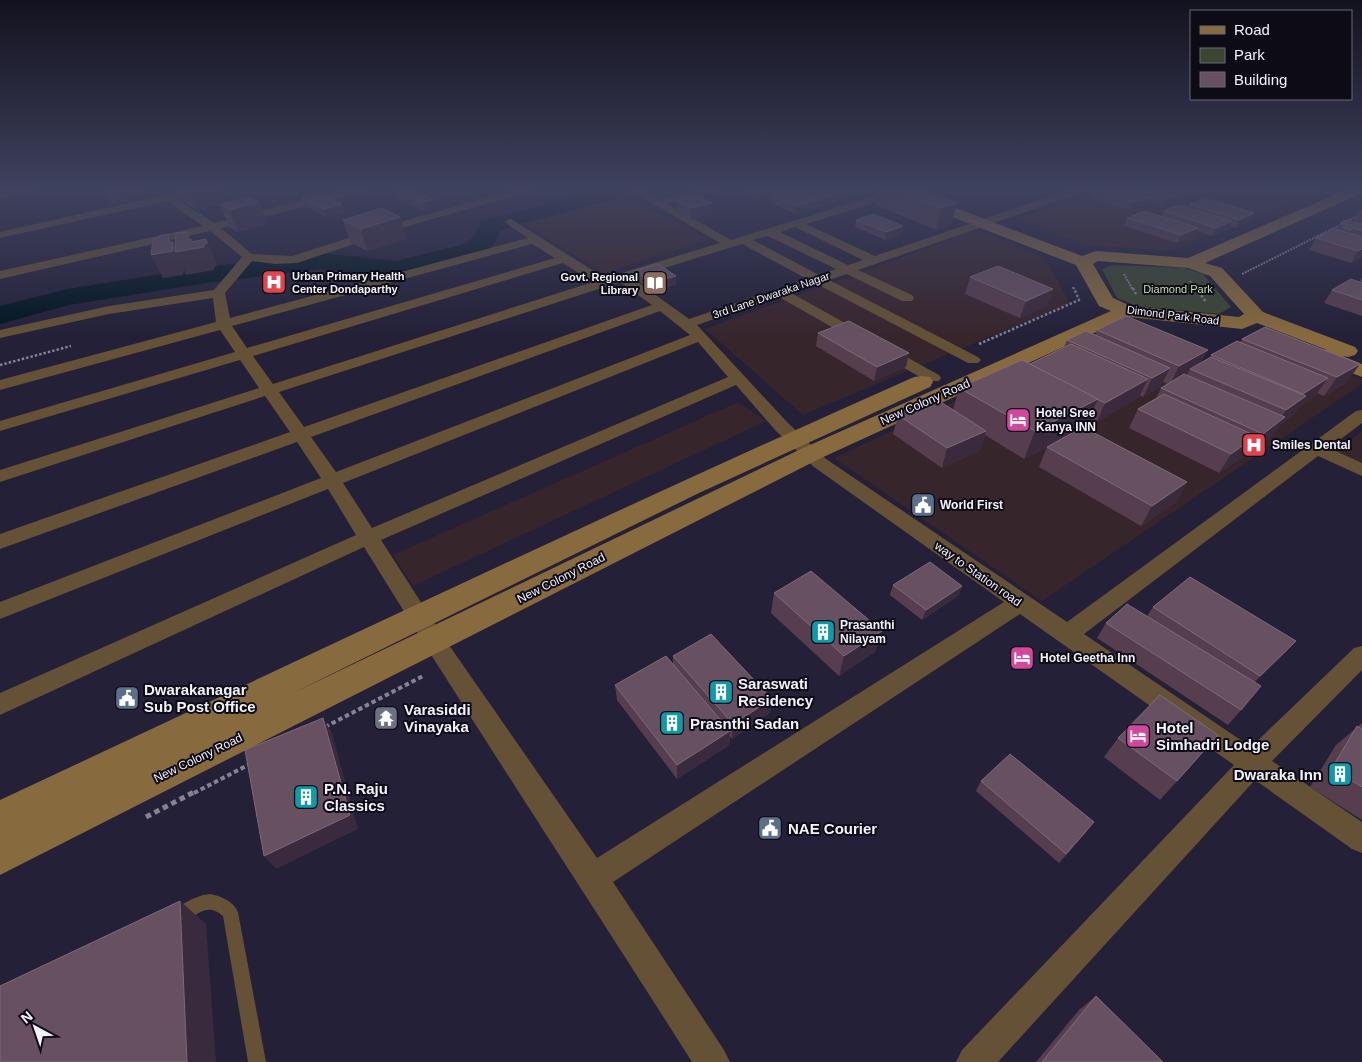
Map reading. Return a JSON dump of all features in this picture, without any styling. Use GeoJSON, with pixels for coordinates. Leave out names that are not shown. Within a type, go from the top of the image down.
{"type":"FeatureCollection","features":[{"type":"Feature","properties":{"kind":"main road","name":"Dimond Park Road"},"geometry":{"type":"LineString","coordinates":[[1036,239],[1090,259],[1188,270],[1223,268],[1249,319],[1362,371]]}},
{"type":"Feature","properties":{"kind":"main road"},"geometry":{"type":"LineString","coordinates":[[1188,270],[1255,239]]}},
{"type":"Feature","properties":{"kind":"main road"},"geometry":{"type":"LineString","coordinates":[[1090,259],[1124,304]]}},
{"type":"Feature","properties":{"kind":"main road","name":"Dimond Park Road"},"geometry":{"type":"LineString","coordinates":[[1124,304],[1249,319],[1362,356]]}},
{"type":"Feature","properties":{"kind":"main road","name":"New Colony Road"},"geometry":{"type":"LineString","coordinates":[[0,855],[441,652],[802,446],[933,378],[966,356],[1124,304]]}},
{"type":"Feature","properties":{"kind":"main road","name":"New Colony Road"},"geometry":{"type":"LineString","coordinates":[[0,820],[419,617],[1124,304]]}},
{"type":"Feature","properties":{"kind":"street"},"geometry":{"type":"LineString","coordinates":[[0,275],[161,239]]}},
{"type":"Feature","properties":{"kind":"street"},"geometry":{"type":"LineString","coordinates":[[226,239],[249,257],[276,260],[293,260],[363,239]]}},
{"type":"Feature","properties":{"kind":"street"},"geometry":{"type":"LineString","coordinates":[[729,239],[816,280],[966,356]]}},
{"type":"Feature","properties":{"kind":"street"},"geometry":{"type":"LineString","coordinates":[[0,476],[269,392],[742,239]]}},
{"type":"Feature","properties":{"kind":"street"},"geometry":{"type":"LineString","coordinates":[[783,239],[907,298]]}},
{"type":"Feature","properties":{"kind":"street"},"geometry":{"type":"LineString","coordinates":[[828,239],[874,260]]}},
{"type":"Feature","properties":{"kind":"street","name":"3rd Lane Dwaraka Nagar"},"geometry":{"type":"LineString","coordinates":[[0,611],[332,480],[780,292],[937,239]]}},
{"type":"Feature","properties":{"kind":"street"},"geometry":{"type":"LineString","coordinates":[[0,385],[534,240]]}},
{"type":"Feature","properties":{"kind":"street","name":"way to Station road"},"geometry":{"type":"LineString","coordinates":[[534,240],[661,306],[693,330],[802,446],[844,482],[1362,838]]}},
{"type":"Feature","properties":{"kind":"street"},"geometry":{"type":"LineString","coordinates":[[249,257],[241,268],[228,279],[218,293],[223,324],[298,434],[332,480],[441,652],[593,878],[712,1062]]}},
{"type":"Feature","properties":{"kind":"street"},"geometry":{"type":"LineString","coordinates":[[0,426],[567,258]]}},
{"type":"Feature","properties":{"kind":"street"},"geometry":{"type":"LineString","coordinates":[[390,279],[403,281],[424,301]]}},
{"type":"Feature","properties":{"kind":"street"},"geometry":{"type":"LineString","coordinates":[[780,292],[933,378]]}},
{"type":"Feature","properties":{"kind":"street"},"geometry":{"type":"LineString","coordinates":[[0,334],[109,310],[218,293]]}},
{"type":"Feature","properties":{"kind":"street"},"geometry":{"type":"LineString","coordinates":[[0,542],[298,434],[661,306]]}},
{"type":"Feature","properties":{"kind":"street"},"geometry":{"type":"LineString","coordinates":[[0,704],[367,538],[739,378]]}},
{"type":"Feature","properties":{"kind":"street"},"geometry":{"type":"LineString","coordinates":[[1067,634],[1362,415]]}},
{"type":"Feature","properties":{"kind":"street"},"geometry":{"type":"LineString","coordinates":[[1318,449],[1362,470]]}},
{"type":"Feature","properties":{"kind":"street"},"geometry":{"type":"LineString","coordinates":[[593,878],[1020,603]]}},
{"type":"Feature","properties":{"kind":"street"},"geometry":{"type":"LineString","coordinates":[[974,1062],[1021,1014],[1253,763],[1362,655]]}},
{"type":"Feature","properties":{"kind":"lane"},"geometry":{"type":"LineString","coordinates":[[162,925],[203,902],[221,903],[230,912],[257,1062]]}},
{"type":"Feature","properties":{"kind":"path"},"geometry":{"type":"LineString","coordinates":[[1244,280],[1240,275],[1313,239]]}},
{"type":"Feature","properties":{"kind":"path"},"geometry":{"type":"LineString","coordinates":[[1188,270],[1207,304],[1198,303]]}},
{"type":"Feature","properties":{"kind":"path"},"geometry":{"type":"LineString","coordinates":[[1124,304],[1123,272],[1132,273]]}},
{"type":"Feature","properties":{"kind":"path"},"geometry":{"type":"LineString","coordinates":[[966,356],[1079,300],[1071,284]]}},
{"type":"Feature","properties":{"kind":"path"},"geometry":{"type":"LineString","coordinates":[[317,731],[441,652]]}},
{"type":"Feature","properties":{"kind":"path"},"geometry":{"type":"LineString","coordinates":[[141,819],[256,762]]}},
{"type":"Feature","properties":{"kind":"shaded area"},"geometry":{"type":"Polygon","coordinates":[[[548,239],[711,239],[604,273],[548,239]]]}},
{"type":"Feature","properties":{"kind":"shaded area"},"geometry":{"type":"Polygon","coordinates":[[[953,239],[998,239],[1045,258],[1070,303],[803,415],[705,329],[953,239]]]}},
{"type":"Feature","properties":{"kind":"shaded area"},"geometry":{"type":"Polygon","coordinates":[[[1069,239],[1202,239],[1170,251],[1086,245],[1069,239]]]}},
{"type":"Feature","properties":{"kind":"shaded area"},"geometry":{"type":"Polygon","coordinates":[[[1112,328],[1201,366],[1256,337],[1362,380],[1362,384],[1042,601],[834,458],[1112,328]]]}},
{"type":"Feature","properties":{"kind":"shaded area"},"geometry":{"type":"Polygon","coordinates":[[[738,402],[766,421],[413,586],[393,555],[738,402]]]}},
{"type":"Feature","properties":{"kind":"shaded area"},"geometry":{"type":"Polygon","coordinates":[[[1362,431],[1362,464],[1335,451],[1362,431]]]}},
{"type":"Feature","properties":{"kind":"green space","name":"Diamond Park"},"geometry":{"type":"Polygon","coordinates":[[[1112,265],[1184,268],[1203,274],[1231,307],[1219,314],[1137,306],[1117,298],[1102,269],[1112,265]]]}},
{"type":"Feature","properties":{"kind":"building"},"geometry":{"type":"Polygon","coordinates":[[[153,239],[169,239],[169,243],[173,242],[173,251],[151,255],[153,239]]]}},
{"type":"Feature","properties":{"kind":"building"},"geometry":{"type":"Polygon","coordinates":[[[176,239],[191,239],[191,242],[206,239],[207,243],[204,244],[204,247],[175,252],[176,239]]]}},
{"type":"Feature","properties":{"kind":"building"},"geometry":{"type":"Polygon","coordinates":[[[1318,239],[1362,239],[1362,249],[1358,251],[1318,239]]]}},
{"type":"Feature","properties":{"kind":"building"},"geometry":{"type":"Polygon","coordinates":[[[658,264],[676,276],[661,280],[665,283],[656,285],[634,271],[658,264]]]}},
{"type":"Feature","properties":{"kind":"building"},"geometry":{"type":"Polygon","coordinates":[[[998,266],[1053,289],[1026,301],[970,277],[998,266]]]}},
{"type":"Feature","properties":{"kind":"building"},"geometry":{"type":"Polygon","coordinates":[[[1351,279],[1362,283],[1362,300],[1332,290],[1351,279]]]}},
{"type":"Feature","properties":{"kind":"building"},"geometry":{"type":"Polygon","coordinates":[[[1126,316],[1208,350],[1179,366],[1097,330],[1126,316]]]}},
{"type":"Feature","properties":{"kind":"building"},"geometry":{"type":"Polygon","coordinates":[[[849,321],[909,353],[877,367],[818,333],[849,321]]]}},
{"type":"Feature","properties":{"kind":"building"},"geometry":{"type":"Polygon","coordinates":[[[1265,327],[1360,364],[1337,377],[1242,339],[1265,327]]]}},
{"type":"Feature","properties":{"kind":"building"},"geometry":{"type":"Polygon","coordinates":[[[1086,331],[1170,368],[1152,378],[1067,340],[1086,331]]]}},
{"type":"Feature","properties":{"kind":"building"},"geometry":{"type":"Polygon","coordinates":[[[1237,341],[1328,378],[1303,394],[1211,355],[1237,341]]]}},
{"type":"Feature","properties":{"kind":"building"},"geometry":{"type":"Polygon","coordinates":[[[1071,344],[1148,379],[1105,403],[1030,364],[1071,344]]]}},
{"type":"Feature","properties":{"kind":"building"},"geometry":{"type":"Polygon","coordinates":[[[1211,357],[1306,396],[1286,410],[1190,369],[1211,357]]]}},
{"type":"Feature","properties":{"kind":"building"},"geometry":{"type":"Polygon","coordinates":[[[1022,360],[1098,399],[1035,431],[959,388],[1022,360]]]}},
{"type":"Feature","properties":{"kind":"building"},"geometry":{"type":"Polygon","coordinates":[[[1184,374],[1285,417],[1263,434],[1161,388],[1184,374]]]}},
{"type":"Feature","properties":{"kind":"building"},"geometry":{"type":"Polygon","coordinates":[[[1164,394],[1256,436],[1231,454],[1138,409],[1164,394]]]}},
{"type":"Feature","properties":{"kind":"building"},"geometry":{"type":"Polygon","coordinates":[[[936,399],[986,431],[947,448],[898,415],[936,399]]]}},
{"type":"Feature","properties":{"kind":"building"},"geometry":{"type":"Polygon","coordinates":[[[1083,427],[1187,482],[1152,506],[1047,447],[1083,427]]]}},
{"type":"Feature","properties":{"kind":"building"},"geometry":{"type":"Polygon","coordinates":[[[930,562],[962,586],[926,610],[893,585],[930,562]]]}},
{"type":"Feature","properties":{"kind":"building"},"geometry":{"type":"Polygon","coordinates":[[[811,571],[882,631],[844,656],[774,593],[811,571]]]}},
{"type":"Feature","properties":{"kind":"building"},"geometry":{"type":"Polygon","coordinates":[[[1190,577],[1296,641],[1260,676],[1153,607],[1190,577]]]}},
{"type":"Feature","properties":{"kind":"building"},"geometry":{"type":"Polygon","coordinates":[[[1127,604],[1261,686],[1241,710],[1106,623],[1127,604]]]}},
{"type":"Feature","properties":{"kind":"building","name":"Saraswati Residency"},"geometry":{"type":"Polygon","coordinates":[[[711,634],[772,699],[733,724],[673,656],[711,634]]]}},
{"type":"Feature","properties":{"kind":"building","name":"Prasnthi Sadan"},"geometry":{"type":"Polygon","coordinates":[[[666,656],[730,731],[677,765],[615,685],[666,656]]]}},
{"type":"Feature","properties":{"kind":"building"},"geometry":{"type":"Polygon","coordinates":[[[1160,695],[1218,735],[1177,781],[1118,738],[1160,695]]]}},
{"type":"Feature","properties":{"kind":"building","name":"P.N. Raju Classics"},"geometry":{"type":"Polygon","coordinates":[[[323,718],[350,815],[264,856],[245,750],[323,718]]]}},
{"type":"Feature","properties":{"kind":"building"},"geometry":{"type":"Polygon","coordinates":[[[1357,726],[1362,729],[1362,787],[1332,768],[1357,726]]]}},
{"type":"Feature","properties":{"kind":"building"},"geometry":{"type":"Polygon","coordinates":[[[1010,754],[1094,822],[1066,854],[981,781],[1010,754]]]}},
{"type":"Feature","properties":{"kind":"building"},"geometry":{"type":"Polygon","coordinates":[[[180,901],[187,1062],[0,1062],[0,986],[180,901]]]}},
{"type":"Feature","properties":{"kind":"building"},"geometry":{"type":"Polygon","coordinates":[[[1096,996],[1163,1062],[1042,1062],[1096,996]]]}},
{"type":"Feature","properties":{"kind":"waterway"},"geometry":{"type":"LineString","coordinates":[[0,315],[67,297],[206,275],[321,261],[396,269],[474,249],[485,239]]}},
{"type":"Feature","properties":{"kind":"place","name":"Urban Primary Health Center Dondaparthy"},"geometry":{"type":"Point","coordinates":[274,282]}},
{"type":"Feature","properties":{"kind":"place","name":"Govt. Regional Library"},"geometry":{"type":"Point","coordinates":[655,283]}},
{"type":"Feature","properties":{"kind":"place","name":"Hotel Sree Kanya INN"},"geometry":{"type":"Point","coordinates":[1018,420]}},
{"type":"Feature","properties":{"kind":"place","name":"Smiles Dental"},"geometry":{"type":"Point","coordinates":[1254,445]}},
{"type":"Feature","properties":{"kind":"place","name":"World First"},"geometry":{"type":"Point","coordinates":[923,505]}},
{"type":"Feature","properties":{"kind":"place","name":"Prasanthi Nilayam"},"geometry":{"type":"Point","coordinates":[823,632]}},
{"type":"Feature","properties":{"kind":"place","name":"Hotel Geetha Inn"},"geometry":{"type":"Point","coordinates":[1022,658]}},
{"type":"Feature","properties":{"kind":"place","name":"Saraswati Residency"},"geometry":{"type":"Point","coordinates":[721,692]}},
{"type":"Feature","properties":{"kind":"place","name":"Dwarakanagar Sub Post Office"},"geometry":{"type":"Point","coordinates":[127,698]}},
{"type":"Feature","properties":{"kind":"place","name":"Varasiddi Vinayaka"},"geometry":{"type":"Point","coordinates":[386,718]}},
{"type":"Feature","properties":{"kind":"place","name":"Prasnthi Sadan"},"geometry":{"type":"Point","coordinates":[672,723]}},
{"type":"Feature","properties":{"kind":"place","name":"Hotel Simhadri Lodge"},"geometry":{"type":"Point","coordinates":[1138,736]}},
{"type":"Feature","properties":{"kind":"place","name":"Dwaraka Inn"},"geometry":{"type":"Point","coordinates":[1340,774]}},
{"type":"Feature","properties":{"kind":"place","name":"P.N. Raju Classics"},"geometry":{"type":"Point","coordinates":[306,797]}},
{"type":"Feature","properties":{"kind":"place","name":"NAE Courier"},"geometry":{"type":"Point","coordinates":[770,828]}}]}
